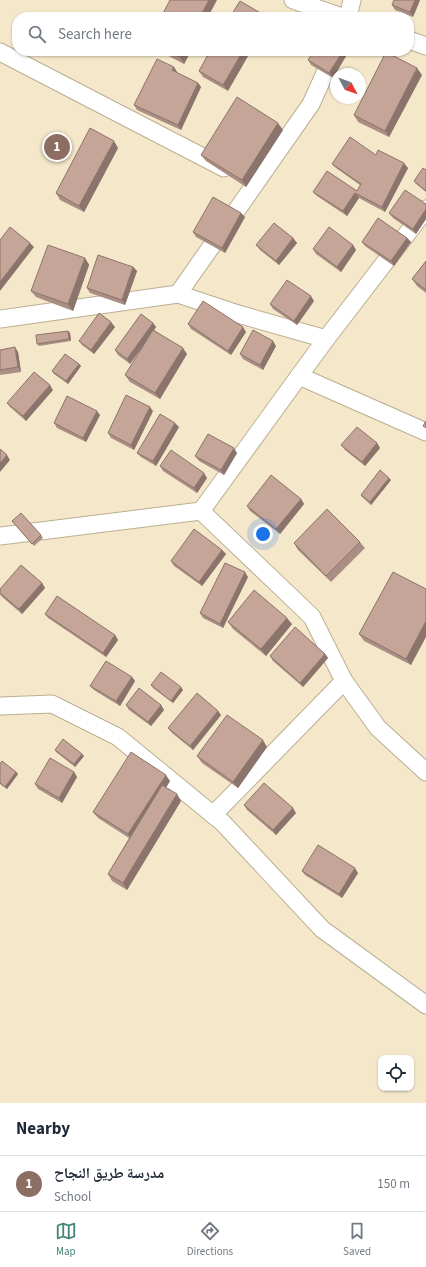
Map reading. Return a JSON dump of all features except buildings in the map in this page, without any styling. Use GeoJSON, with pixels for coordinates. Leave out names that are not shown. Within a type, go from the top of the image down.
{"type":"FeatureCollection","features":[{"type":"Feature","properties":{"kind":"street"},"geometry":{"type":"LineString","coordinates":[[293,0],[328,12]]}},
{"type":"Feature","properties":{"kind":"street"},"geometry":{"type":"LineString","coordinates":[[349,12],[352,0]]}},
{"type":"Feature","properties":{"kind":"street"},"geometry":{"type":"LineString","coordinates":[[414,42],[426,46]]}},
{"type":"Feature","properties":{"kind":"street"},"geometry":{"type":"LineString","coordinates":[[0,52],[254,184]]}},
{"type":"Feature","properties":{"kind":"street"},"geometry":{"type":"LineString","coordinates":[[178,294],[311,104],[333,56]]}},
{"type":"Feature","properties":{"kind":"street"},"geometry":{"type":"LineString","coordinates":[[0,536],[201,511],[326,339],[426,208]]}},
{"type":"Feature","properties":{"kind":"street"},"geometry":{"type":"LineString","coordinates":[[0,319],[178,294],[238,314],[326,339]]}},
{"type":"Feature","properties":{"kind":"street"},"geometry":{"type":"LineString","coordinates":[[299,376],[426,432]]}},
{"type":"Feature","properties":{"kind":"street"},"geometry":{"type":"LineString","coordinates":[[201,511],[312,617],[344,681],[378,728],[426,772]]}},
{"type":"Feature","properties":{"kind":"street"},"geometry":{"type":"LineString","coordinates":[[213,815],[344,681]]}},
{"type":"Feature","properties":{"kind":"street"},"geometry":{"type":"LineString","coordinates":[[0,706],[52,704],[118,737],[223,823],[322,929],[426,1005]]}},
{"type":"Feature","properties":{"kind":"place","name":"مدرسة طريق النجاح"},"geometry":{"type":"Point","coordinates":[57,147]}}]}
